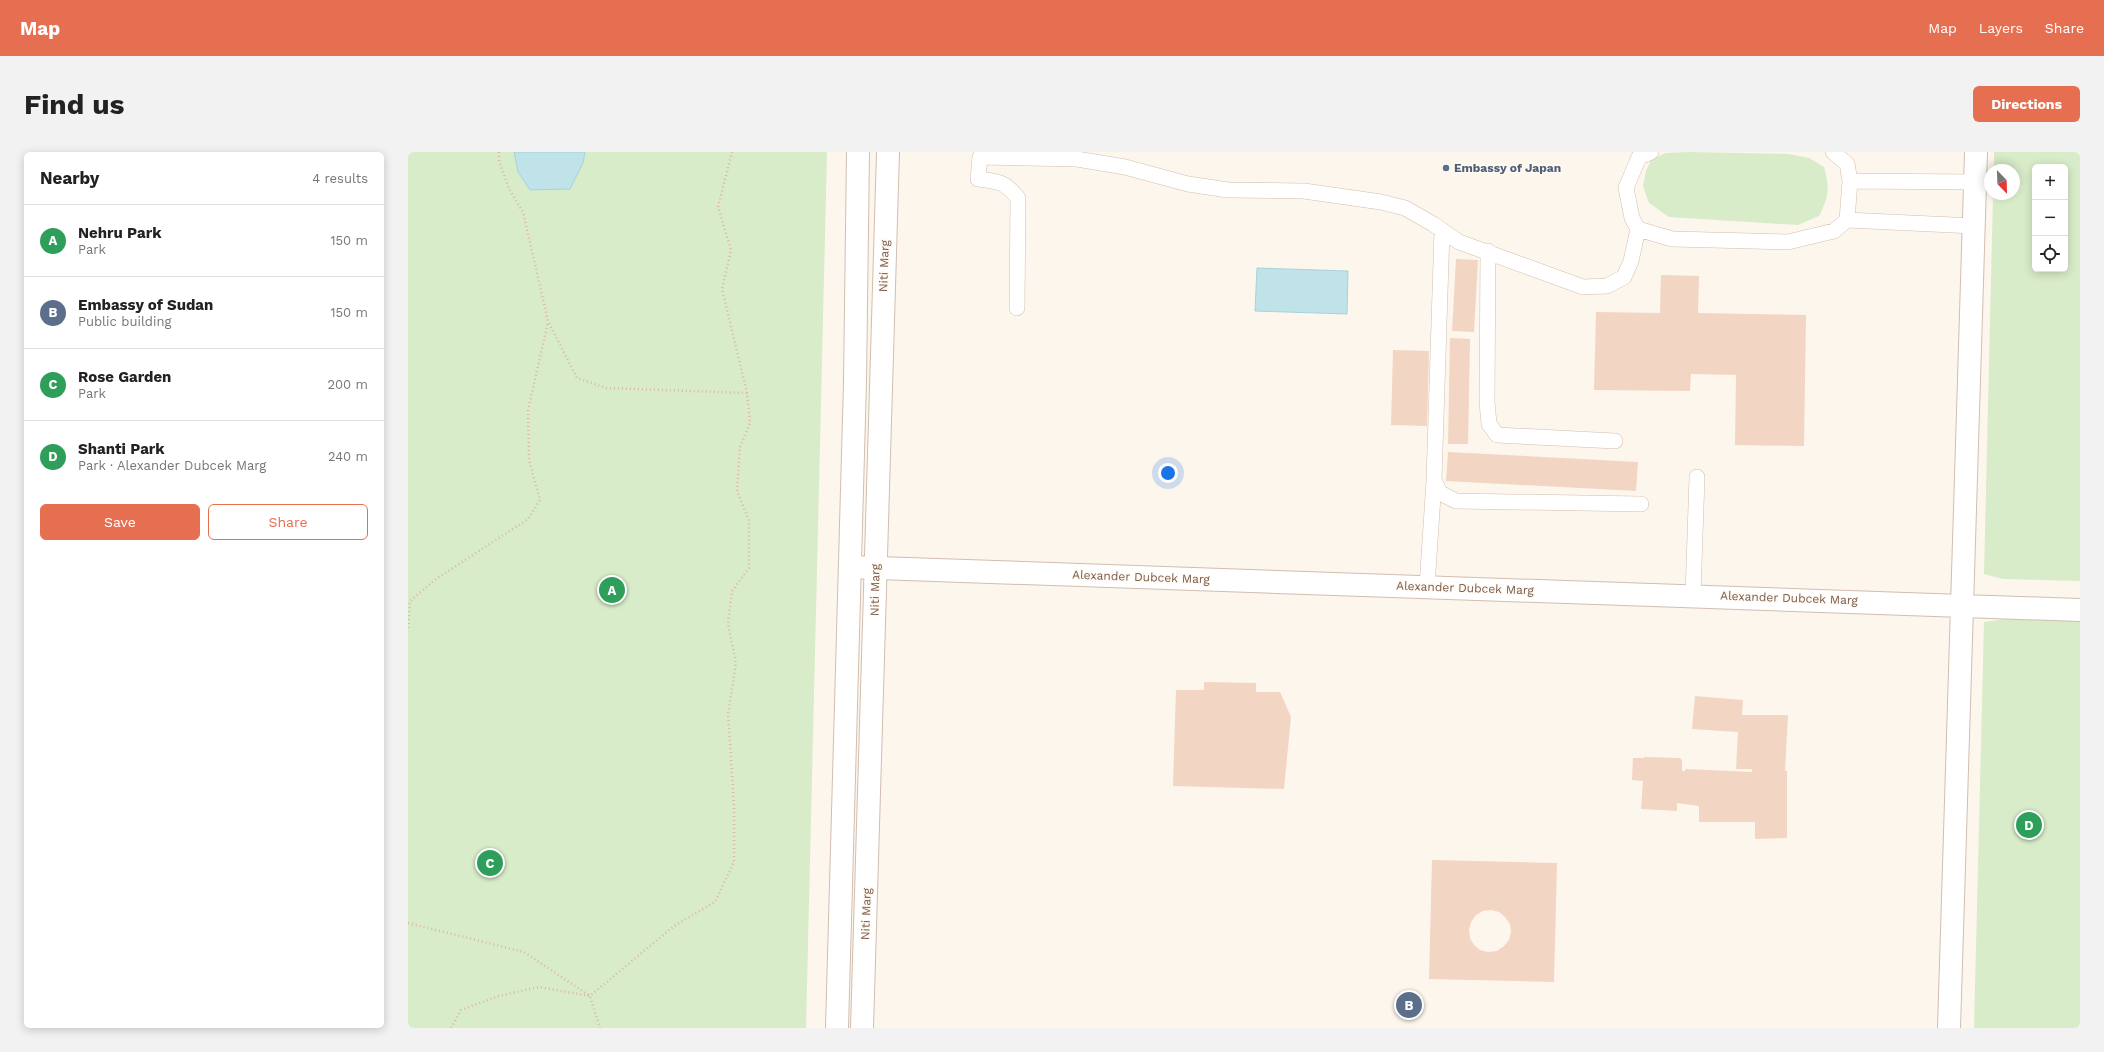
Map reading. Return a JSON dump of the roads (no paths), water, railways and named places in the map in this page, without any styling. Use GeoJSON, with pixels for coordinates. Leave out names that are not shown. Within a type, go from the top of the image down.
{"type":"FeatureCollection","features":[{"type":"Feature","properties":{"kind":"street"},"geometry":{"type":"LineString","coordinates":[[836,1028],[850,567],[858,152]]}},
{"type":"Feature","properties":{"kind":"street","name":"Niti Marg"},"geometry":{"type":"LineString","coordinates":[[862,1028],[888,152]]}},
{"type":"Feature","properties":{"kind":"street"},"geometry":{"type":"LineString","coordinates":[[1949,1028],[1976,152]]}},
{"type":"Feature","properties":{"kind":"street","name":"Alexander Dubcek Marg"},"geometry":{"type":"LineString","coordinates":[[850,567],[1962,604],[2080,610]]}},
{"type":"Feature","properties":{"kind":"lane"},"geometry":{"type":"LineString","coordinates":[[1017,308],[1018,198],[1008,186],[996,181],[978,179],[980,157],[1077,159],[1125,167],[1188,184],[1228,190],[1304,191],[1381,202],[1405,208],[1459,242],[1488,251],[1583,287],[1607,286],[1624,278],[1631,262],[1638,230],[1632,218],[1626,188],[1639,157],[1651,152]]}},
{"type":"Feature","properties":{"kind":"lane"},"geometry":{"type":"LineString","coordinates":[[1833,152],[1847,164],[1850,181],[1847,220]]}},
{"type":"Feature","properties":{"kind":"lane"},"geometry":{"type":"LineString","coordinates":[[1850,181],[1975,182]]}},
{"type":"Feature","properties":{"kind":"lane"},"geometry":{"type":"LineString","coordinates":[[1638,230],[1672,239],[1788,242],[1834,231],[1847,220],[1974,226]]}},
{"type":"Feature","properties":{"kind":"lane"},"geometry":{"type":"LineString","coordinates":[[1426,586],[1434,480],[1442,230]]}},
{"type":"Feature","properties":{"kind":"lane"},"geometry":{"type":"LineString","coordinates":[[1488,251],[1487,402],[1489,424],[1497,435],[1615,442]]}},
{"type":"Feature","properties":{"kind":"lane"},"geometry":{"type":"LineString","coordinates":[[1693,595],[1697,477]]}},
{"type":"Feature","properties":{"kind":"lane"},"geometry":{"type":"LineString","coordinates":[[1434,480],[1440,493],[1456,501],[1641,504]]}},
{"type":"Feature","properties":{"kind":"water"},"geometry":{"type":"Polygon","coordinates":[[[514,152],[585,152],[583,163],[570,189],[530,190],[518,172],[514,152]]]}},
{"type":"Feature","properties":{"kind":"water"},"geometry":{"type":"Polygon","coordinates":[[[1257,268],[1348,271],[1347,314],[1255,311],[1257,268]]]}},
{"type":"Feature","properties":{"kind":"place","name":"Embassy of Japan"},"geometry":{"type":"Point","coordinates":[1446,168]}},
{"type":"Feature","properties":{"kind":"place","name":"Nehru Park"},"geometry":{"type":"Point","coordinates":[612,590]}},
{"type":"Feature","properties":{"kind":"place","name":"Shanti Park"},"geometry":{"type":"Point","coordinates":[2029,825]}},
{"type":"Feature","properties":{"kind":"place","name":"Rose Garden"},"geometry":{"type":"Point","coordinates":[490,863]}},
{"type":"Feature","properties":{"kind":"place","name":"Embassy of Sudan"},"geometry":{"type":"Point","coordinates":[1409,1005]}}]}
